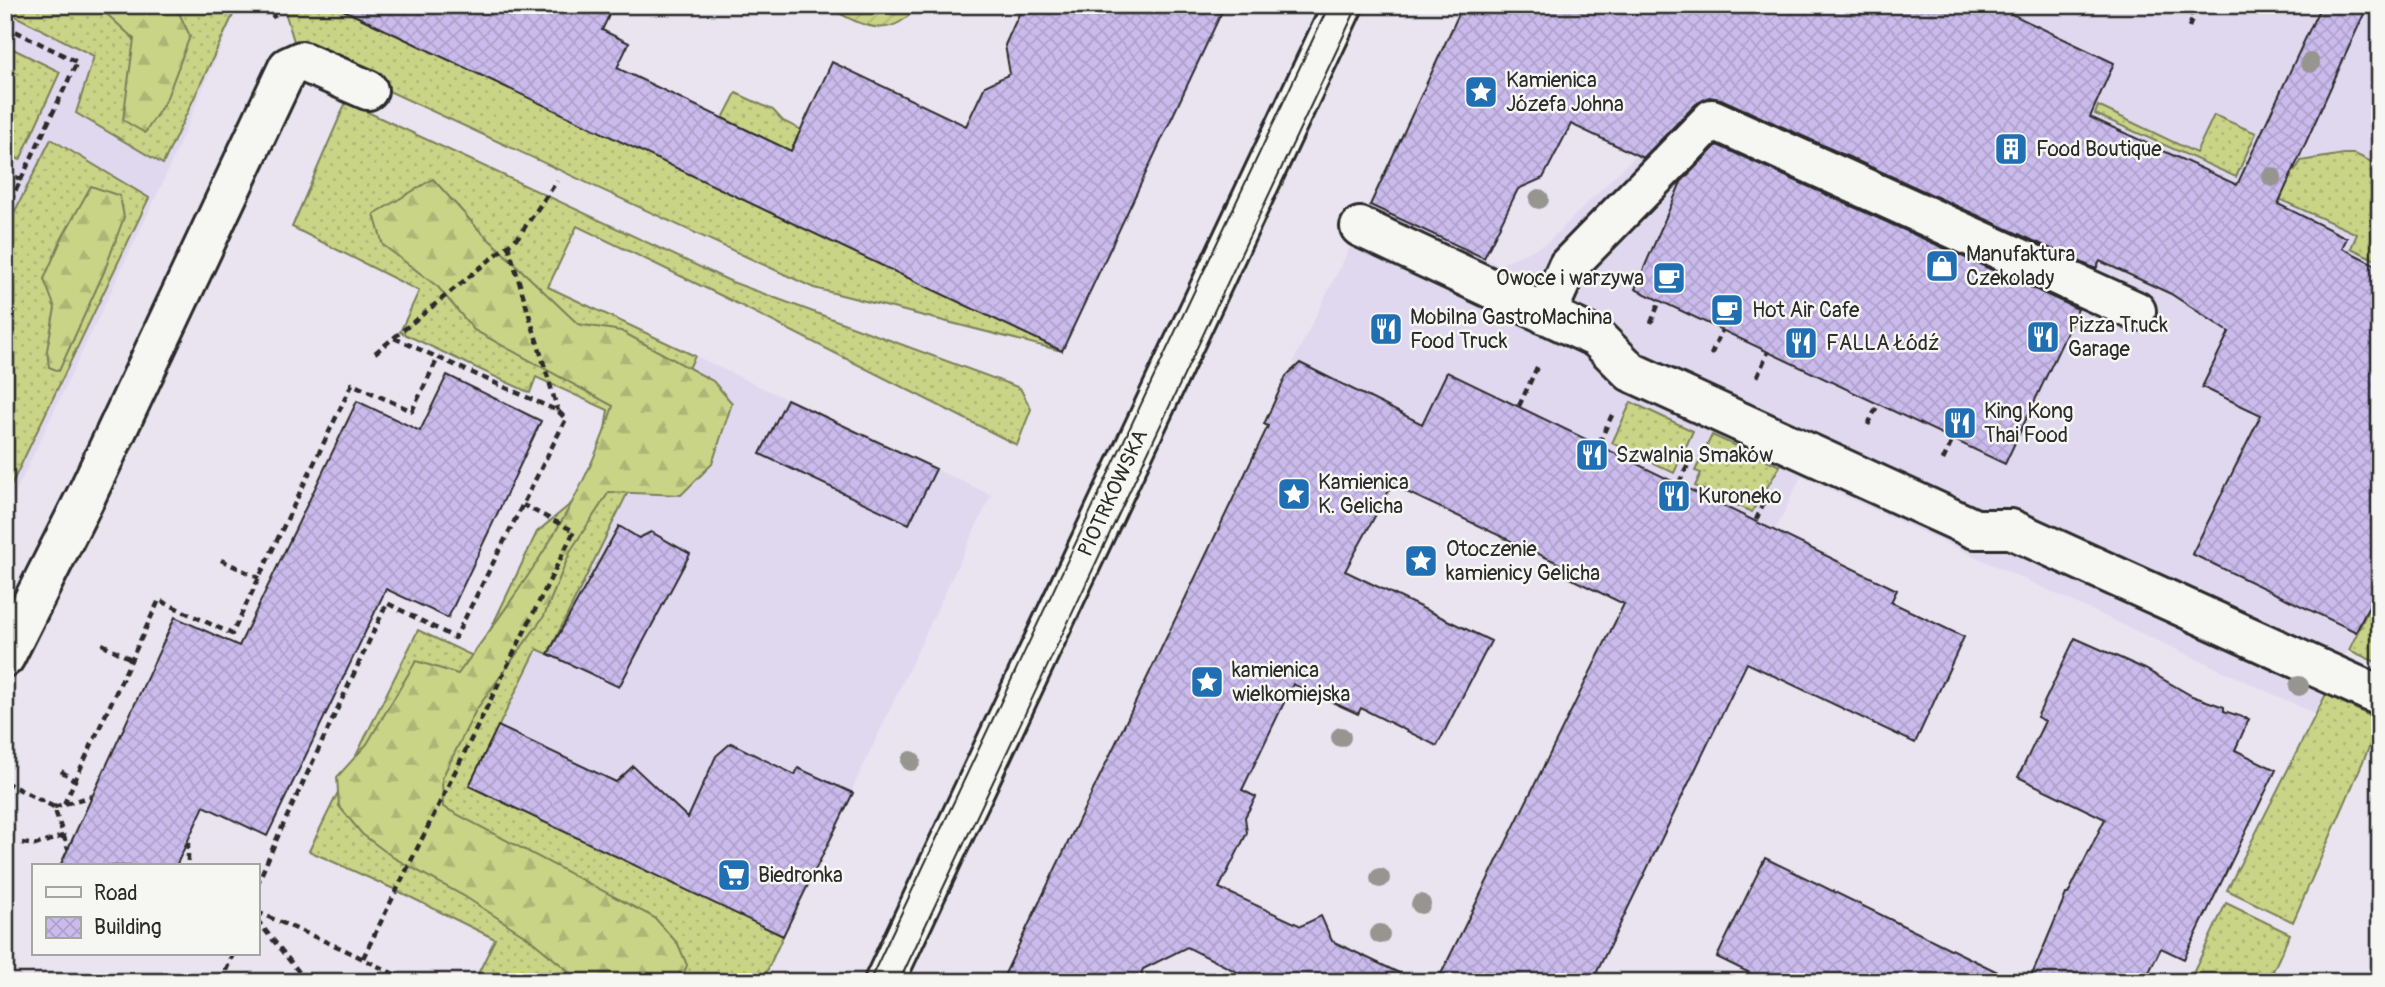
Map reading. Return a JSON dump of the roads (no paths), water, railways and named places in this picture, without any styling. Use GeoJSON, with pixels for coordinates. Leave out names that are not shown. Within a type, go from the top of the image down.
{"type":"FeatureCollection","features":[{"type":"Feature","properties":{"kind":"street","name":"PIOTRKOWSKA"},"geometry":{"type":"LineString","coordinates":[[884,982],[1343,5]]}},
{"type":"Feature","properties":{"kind":"street"},"geometry":{"type":"LineString","coordinates":[[5,657],[87,494],[288,67],[301,61],[368,90]]}},
{"type":"Feature","properties":{"kind":"street"},"geometry":{"type":"LineString","coordinates":[[1546,314],[1568,266],[1712,119],[2136,311]]}},
{"type":"Feature","properties":{"kind":"street"},"geometry":{"type":"LineString","coordinates":[[1360,228],[1597,338],[1631,372],[1975,529],[2011,529],[2380,696]]}},
{"type":"Feature","properties":{"kind":"tram line"},"geometry":{"type":"LineString","coordinates":[[869,982],[1329,5]]}},
{"type":"Feature","properties":{"kind":"tram line"},"geometry":{"type":"LineString","coordinates":[[899,982],[1358,5]]}},
{"type":"Feature","properties":{"kind":"place","name":"Kamienica Józefa Johna"},"geometry":{"type":"Point","coordinates":[1481,92]}},
{"type":"Feature","properties":{"kind":"place","name":"Food Boutique"},"geometry":{"type":"Point","coordinates":[2011,149]}},
{"type":"Feature","properties":{"kind":"place","name":"Manufaktura Czekolady"},"geometry":{"type":"Point","coordinates":[1942,266]}},
{"type":"Feature","properties":{"kind":"place","name":"Owoce i warzywa"},"geometry":{"type":"Point","coordinates":[1669,278]}},
{"type":"Feature","properties":{"kind":"place","name":"Hot Air Cafe"},"geometry":{"type":"Point","coordinates":[1727,310]}},
{"type":"Feature","properties":{"kind":"place","name":"Mobilna GastroMachina Food Truck"},"geometry":{"type":"Point","coordinates":[1386,329]}},
{"type":"Feature","properties":{"kind":"place","name":"Pizza Truck Garage"},"geometry":{"type":"Point","coordinates":[2043,337]}},
{"type":"Feature","properties":{"kind":"place","name":"FALLA Łódź"},"geometry":{"type":"Point","coordinates":[1801,343]}},
{"type":"Feature","properties":{"kind":"place","name":"King Kong Thai Food"},"geometry":{"type":"Point","coordinates":[1960,423]}},
{"type":"Feature","properties":{"kind":"place","name":"Szwalnia Smaków"},"geometry":{"type":"Point","coordinates":[1592,455]}},
{"type":"Feature","properties":{"kind":"place","name":"Kamienica K. Gelicha"},"geometry":{"type":"Point","coordinates":[1294,494]}},
{"type":"Feature","properties":{"kind":"place","name":"Kuroneko"},"geometry":{"type":"Point","coordinates":[1674,496]}},
{"type":"Feature","properties":{"kind":"place","name":"Otoczenie kamienicy Gelicha"},"geometry":{"type":"Point","coordinates":[1421,561]}},
{"type":"Feature","properties":{"kind":"place","name":"kamienica wielkomiejska"},"geometry":{"type":"Point","coordinates":[1207,682]}},
{"type":"Feature","properties":{"kind":"place","name":"Biedronka"},"geometry":{"type":"Point","coordinates":[734,875]}}]}
